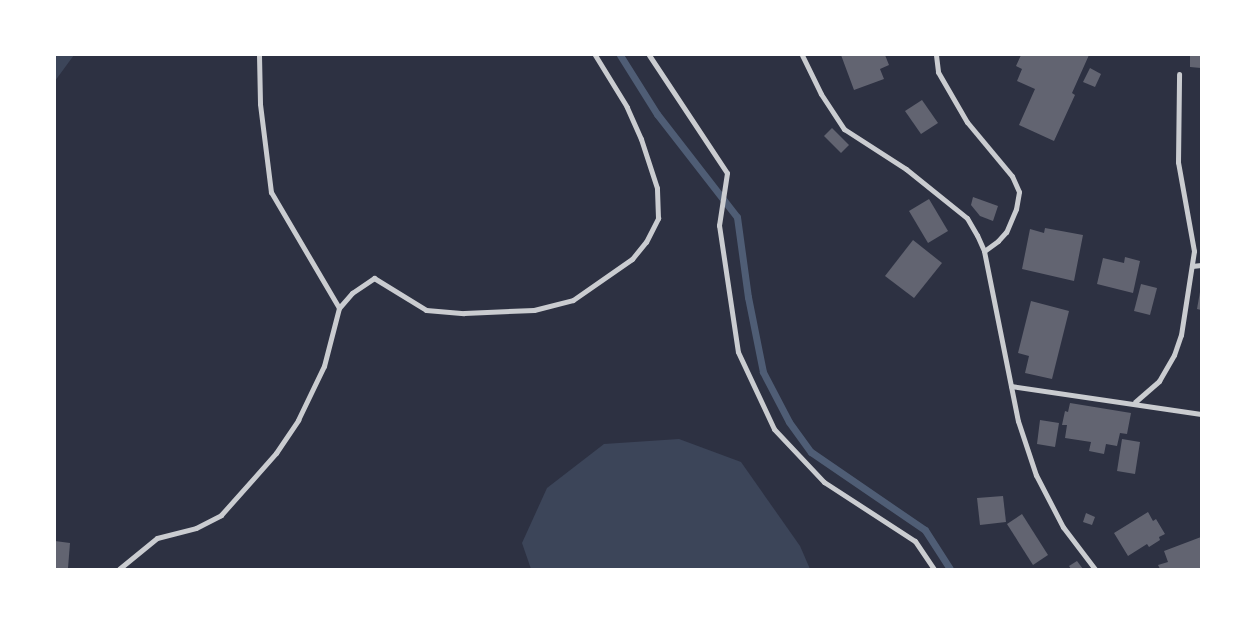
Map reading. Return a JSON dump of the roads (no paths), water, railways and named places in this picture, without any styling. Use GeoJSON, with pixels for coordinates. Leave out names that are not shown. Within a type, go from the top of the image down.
{"type":"FeatureCollection","features":[{"type":"Feature","properties":{"kind":"street"},"geometry":{"type":"LineString","coordinates":[[259,55],[260,104],[271,192],[339,308]]}},
{"type":"Feature","properties":{"kind":"street"},"geometry":{"type":"LineString","coordinates":[[119,569],[157,538],[196,528],[221,515],[276,453],[298,420],[324,366],[339,308],[352,293],[374,278],[426,310],[464,312],[534,310],[573,300],[632,259],[646,242],[658,218],[657,188],[641,139],[627,107],[595,55]]}},
{"type":"Feature","properties":{"kind":"street"},"geometry":{"type":"LineString","coordinates":[[649,55],[727,173],[719,225],[738,352],[774,429],[824,482],[915,541],[934,569]]}},
{"type":"Feature","properties":{"kind":"street"},"geometry":{"type":"LineString","coordinates":[[802,55],[821,94],[844,129],[906,169],[967,218],[984,251],[1018,421],[1036,475],[1063,527],[1095,569]]}},
{"type":"Feature","properties":{"kind":"street"},"geometry":{"type":"LineString","coordinates":[[936,55],[938,72],[967,122],[1012,176],[1019,192],[1016,209],[1006,232],[998,241],[984,251]]}},
{"type":"Feature","properties":{"kind":"street"},"geometry":{"type":"LineString","coordinates":[[1135,402],[1159,381],[1174,355],[1181,335],[1192,266],[1194,251],[1178,162],[1179,74]]}},
{"type":"Feature","properties":{"kind":"street"},"geometry":{"type":"LineString","coordinates":[[1192,266],[1201,265]]}},
{"type":"Feature","properties":{"kind":"street"},"geometry":{"type":"LineString","coordinates":[[1011,386],[1135,402],[1201,414]]}},
{"type":"Feature","properties":{"kind":"waterway"},"geometry":{"type":"LineString","coordinates":[[620,55],[657,114],[737,217],[748,297],[763,372],[789,422],[811,452],[925,530],[950,569]]}}]}
